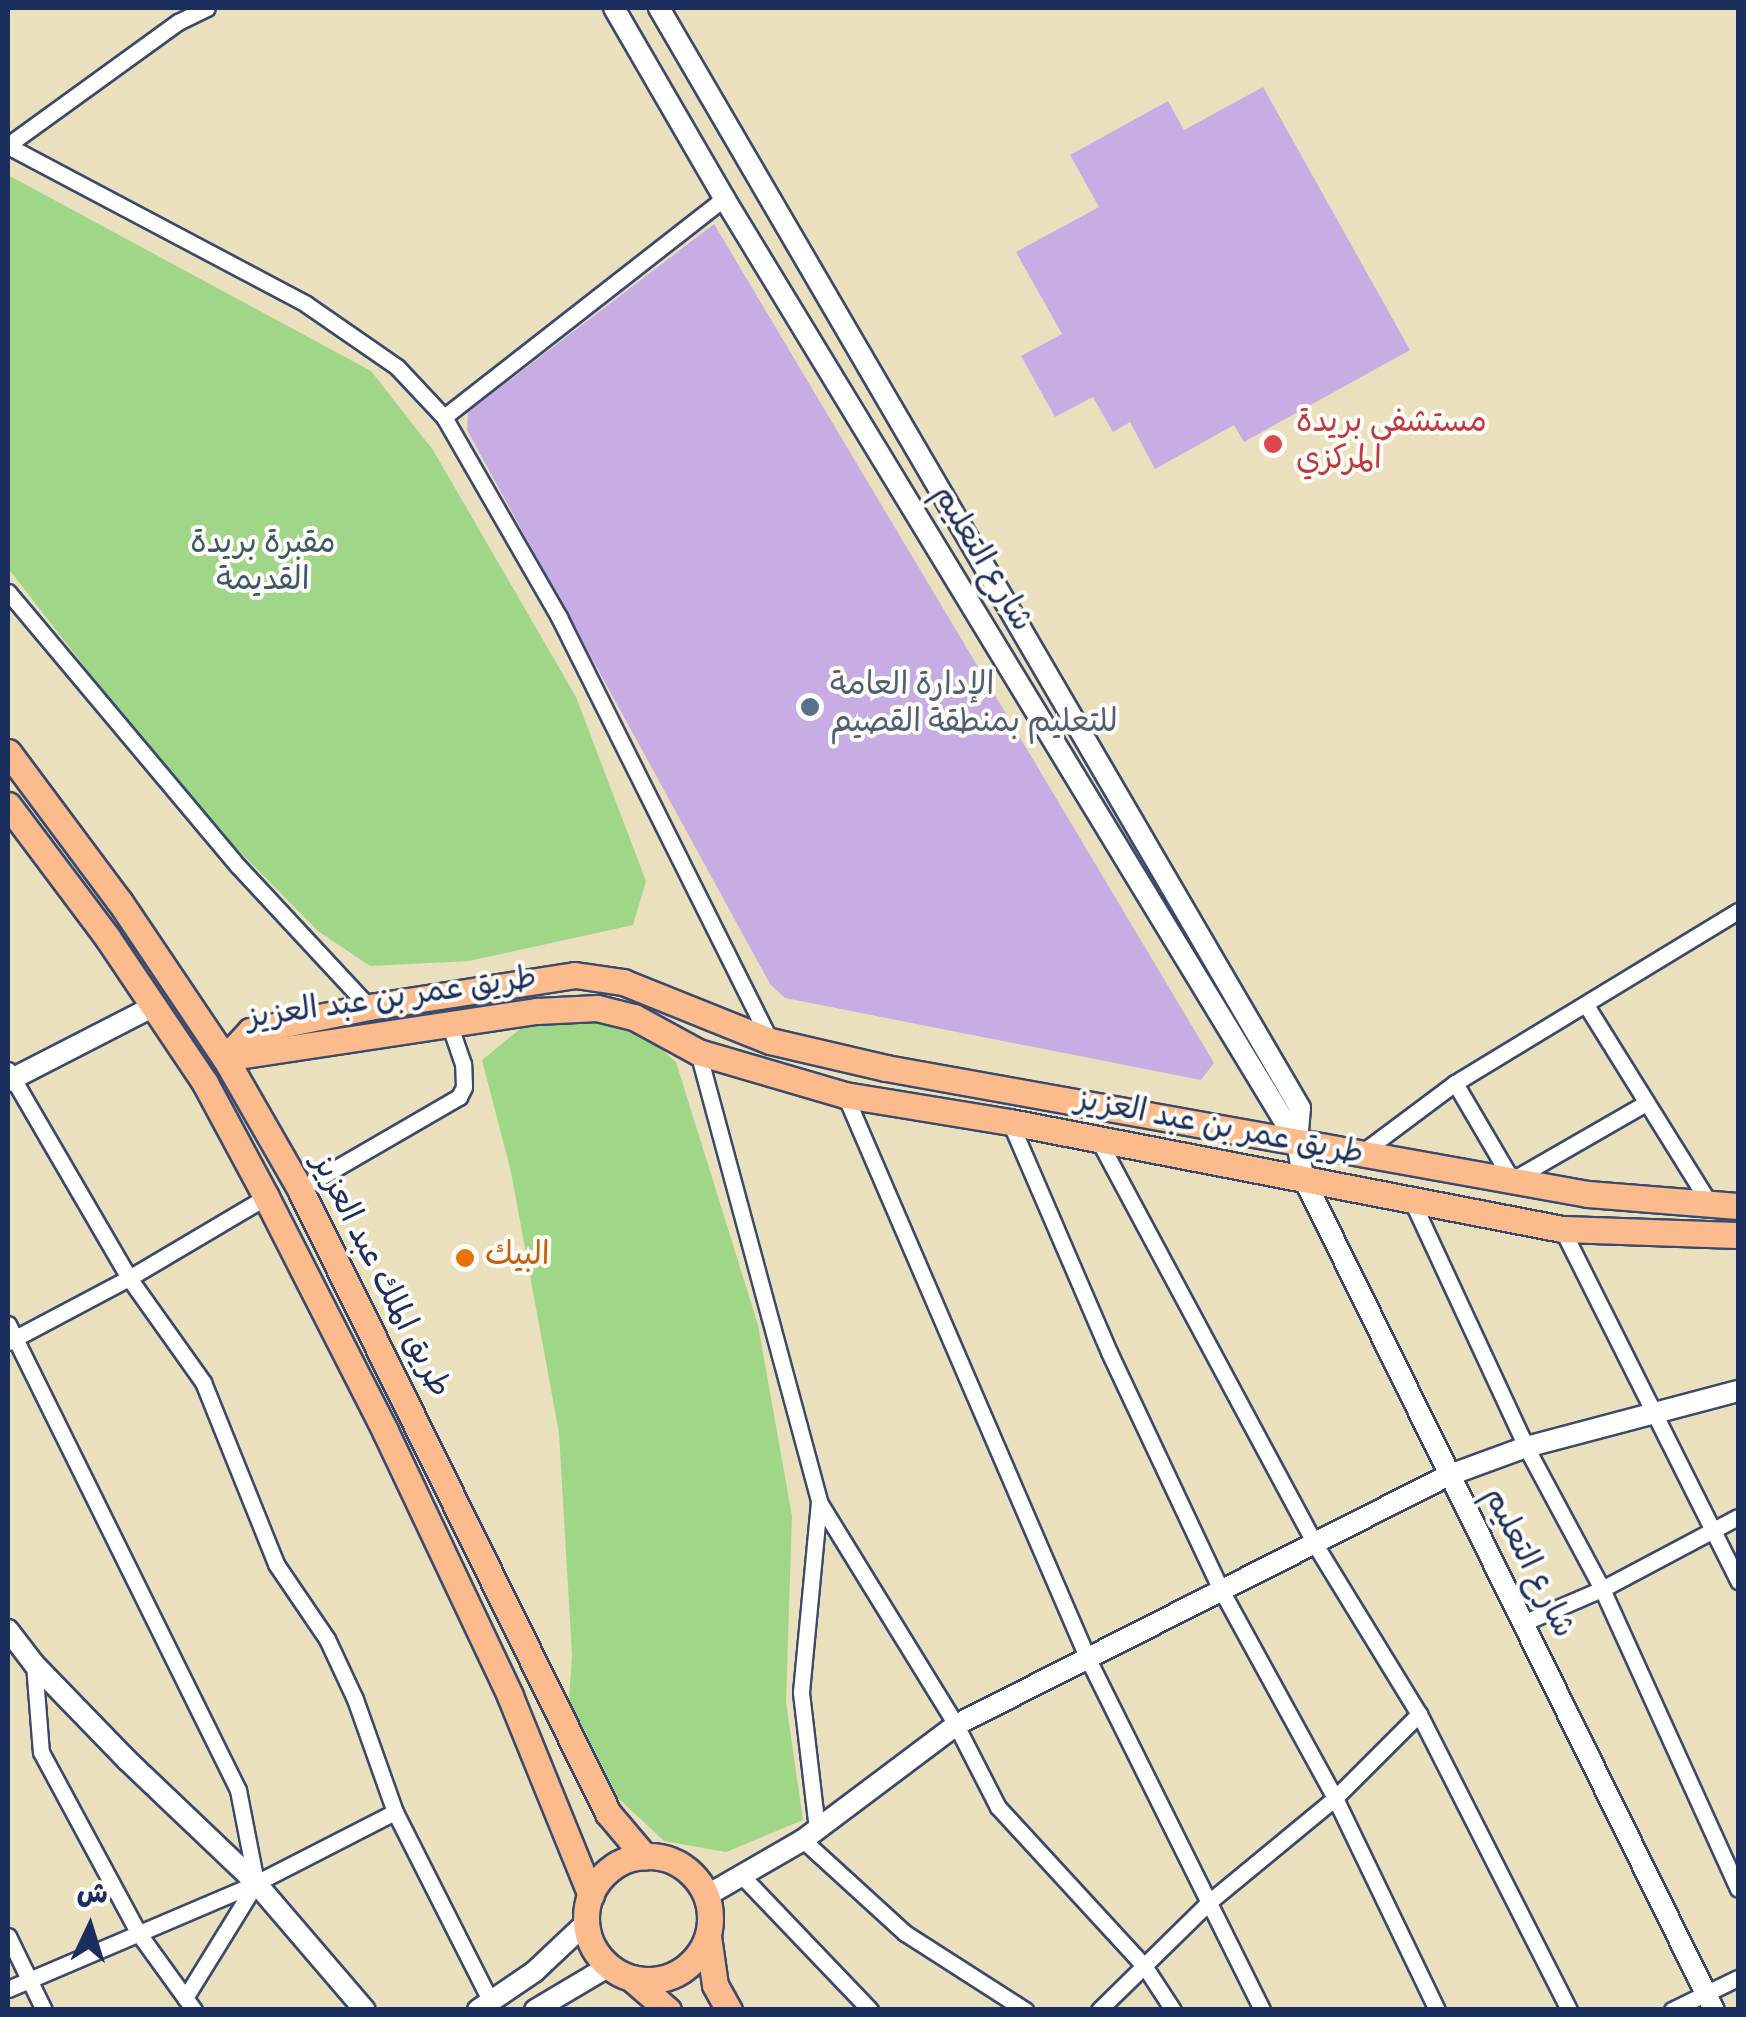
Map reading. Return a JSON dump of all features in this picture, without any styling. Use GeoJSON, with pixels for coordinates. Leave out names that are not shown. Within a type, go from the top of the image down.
{"type":"FeatureCollection","features":[{"type":"Feature","properties":{"kind":"main road","name":"طريق الملك عبد العزيز"},"geometry":{"type":"LineString","coordinates":[[8,752],[120,902],[225,1058],[300,1189],[600,1798],[645,1856]]}},
{"type":"Feature","properties":{"kind":"main road","name":"طريق الملك عبد العزيز"},"geometry":{"type":"LineString","coordinates":[[8,805],[46,852],[205,1083],[266,1197],[385,1431],[485,1643],[557,1804],[591,1895]]}},
{"type":"Feature","properties":{"kind":"main road","name":"طريق عمر بن عبد العزيز"},"geometry":{"type":"LineString","coordinates":[[225,1058],[250,1031],[369,1006],[574,975],[623,982],[770,1041],[886,1068],[1588,1194],[1738,1206]]}},
{"type":"Feature","properties":{"kind":"main road","name":"طريق عمر بن عبد العزيز"},"geometry":{"type":"LineString","coordinates":[[225,1058],[450,1027],[537,1010],[597,1008],[634,1017],[698,1052],[845,1095],[1010,1122],[1562,1229],[1738,1239]]}},
{"type":"Feature","properties":{"kind":"main road"},"geometry":{"type":"LineString","coordinates":[[668,2010],[593,1947],[586,1923],[591,1895],[612,1868],[645,1856],[678,1864],[695,1877],[706,1896],[715,1985],[730,2010]]}},
{"type":"Feature","properties":{"kind":"main road"},"geometry":{"type":"LineString","coordinates":[[620,1972],[655,1980],[678,1973],[696,1958],[708,1936]]}},
{"type":"Feature","properties":{"kind":"street"},"geometry":{"type":"LineString","coordinates":[[166,8],[178,22]]}},
{"type":"Feature","properties":{"kind":"street"},"geometry":{"type":"LineString","coordinates":[[207,8],[178,22],[8,146],[306,304],[397,367],[444,418],[559,617],[770,1041]]}},
{"type":"Feature","properties":{"kind":"street","name":"شارع التعليم"},"geometry":{"type":"LineString","coordinates":[[614,8],[724,198],[1297,1142]]}},
{"type":"Feature","properties":{"kind":"street","name":"شارع التعليم"},"geometry":{"type":"LineString","coordinates":[[660,8],[1300,1108],[1297,1142],[1304,1177],[1447,1476],[1710,2001]]}},
{"type":"Feature","properties":{"kind":"street"},"geometry":{"type":"LineString","coordinates":[[444,418],[724,198]]}},
{"type":"Feature","properties":{"kind":"street"},"geometry":{"type":"LineString","coordinates":[[8,592],[238,866],[369,1006]]}},
{"type":"Feature","properties":{"kind":"street"},"geometry":{"type":"LineString","coordinates":[[1360,1154],[1455,1083],[1738,911]]}},
{"type":"Feature","properties":{"kind":"street"},"geometry":{"type":"LineString","coordinates":[[154,1006],[9,1077],[129,1278],[203,1382],[276,1564],[327,1640],[354,1699],[395,1812],[485,2006],[534,1972],[586,1923]]}},
{"type":"Feature","properties":{"kind":"street"},"geometry":{"type":"LineString","coordinates":[[1586,1006],[1711,1206]]}},
{"type":"Feature","properties":{"kind":"street"},"geometry":{"type":"LineString","coordinates":[[300,1189],[459,1097],[464,1087],[463,1064],[450,1027]]}},
{"type":"Feature","properties":{"kind":"street"},"geometry":{"type":"LineString","coordinates":[[698,1052],[818,1502],[956,1724],[998,1807],[1145,1967],[1173,2010]]}},
{"type":"Feature","properties":{"kind":"street"},"geometry":{"type":"LineString","coordinates":[[1455,1083],[1512,1180],[1646,1103]]}},
{"type":"Feature","properties":{"kind":"street"},"geometry":{"type":"LineString","coordinates":[[845,1095],[1087,1657],[1262,2010]]}},
{"type":"Feature","properties":{"kind":"street"},"geometry":{"type":"LineString","coordinates":[[1010,1122],[1109,1352],[1220,1588],[1336,1798],[1437,2010]]}},
{"type":"Feature","properties":{"kind":"street"},"geometry":{"type":"LineString","coordinates":[[1099,1141],[1316,1546],[1419,1714],[1568,2010]]}},
{"type":"Feature","properties":{"kind":"street"},"geometry":{"type":"LineString","coordinates":[[34,1664],[41,1752],[139,1934],[190,2004],[256,1883],[238,1790],[10,1335],[129,1278],[266,1197]]}},
{"type":"Feature","properties":{"kind":"street"},"geometry":{"type":"LineString","coordinates":[[1412,1200],[1526,1446],[1602,1590],[1738,1889]]}},
{"type":"Feature","properties":{"kind":"street"},"geometry":{"type":"LineString","coordinates":[[1562,1229],[1715,1527],[1738,1581]]}},
{"type":"Feature","properties":{"kind":"street"},"geometry":{"type":"LineString","coordinates":[[706,1896],[810,1835],[956,1724],[1220,1588],[1316,1546],[1447,1476],[1526,1446],[1738,1390]]}},
{"type":"Feature","properties":{"kind":"street"},"geometry":{"type":"LineString","coordinates":[[818,1502],[801,1692],[810,1835],[905,1933],[1025,2010]]}},
{"type":"Feature","properties":{"kind":"street"},"geometry":{"type":"LineString","coordinates":[[1523,1623],[1602,1590],[1738,1517]]}},
{"type":"Feature","properties":{"kind":"street"},"geometry":{"type":"LineString","coordinates":[[8,1630],[34,1664],[256,1883],[365,2010]]}},
{"type":"Feature","properties":{"kind":"street"},"geometry":{"type":"LineString","coordinates":[[1099,2010],[1210,1902],[1336,1798],[1419,1714]]}},
{"type":"Feature","properties":{"kind":"street"},"geometry":{"type":"LineString","coordinates":[[8,1989],[256,1883],[395,1812]]}},
{"type":"Feature","properties":{"kind":"street"},"geometry":{"type":"LineString","coordinates":[[743,1877],[870,2010]]}},
{"type":"Feature","properties":{"kind":"street"},"geometry":{"type":"LineString","coordinates":[[8,1936],[44,2010]]}},
{"type":"Feature","properties":{"kind":"street"},"geometry":{"type":"LineString","coordinates":[[535,2010],[620,1972]]}},
{"type":"Feature","properties":{"kind":"street"},"geometry":{"type":"LineString","coordinates":[[1672,2010],[1710,2001],[1738,1978]]}},
{"type":"Feature","properties":{"kind":"green space","name":"مقبرة بريدة القديمة"},"geometry":{"type":"Polygon","coordinates":[[[8,175],[371,371],[433,450],[576,697],[646,881],[633,925],[469,961],[370,966],[318,931],[182,793],[8,568],[8,175]]]}},
{"type":"Feature","properties":{"kind":"green space"},"geometry":{"type":"Polygon","coordinates":[[[588,1018],[646,1036],[676,1062],[758,1325],[792,1516],[786,1702],[803,1820],[726,1852],[664,1841],[618,1798],[569,1700],[572,1655],[559,1433],[511,1172],[482,1060],[531,1020],[588,1018]]]}},
{"type":"Feature","properties":{"kind":"building"},"geometry":{"type":"Polygon","coordinates":[[[1263,87],[1410,350],[1244,442],[1234,425],[1155,469],[1130,422],[1113,432],[1093,397],[1055,417],[1021,356],[1062,334],[1016,252],[1099,207],[1070,155],[1168,101],[1184,130],[1263,87]]]}},
{"type":"Feature","properties":{"kind":"building","name":"الإدارة العامة للتعليم بمنطقة القصيم"},"geometry":{"type":"Polygon","coordinates":[[[714,224],[1214,1063],[1201,1080],[785,998],[770,984],[467,430],[468,412],[714,224]]]}},
{"type":"Feature","properties":{"kind":"place","name":"مستشفى بريدة المركزي"},"geometry":{"type":"Point","coordinates":[1273,444]}},
{"type":"Feature","properties":{"kind":"place","name":"الإدارة العامة للتعليم بمنطقة القصيم"},"geometry":{"type":"Point","coordinates":[810,707]}},
{"type":"Feature","properties":{"kind":"place","name":"البيك"},"geometry":{"type":"Point","coordinates":[465,1258]}}]}
